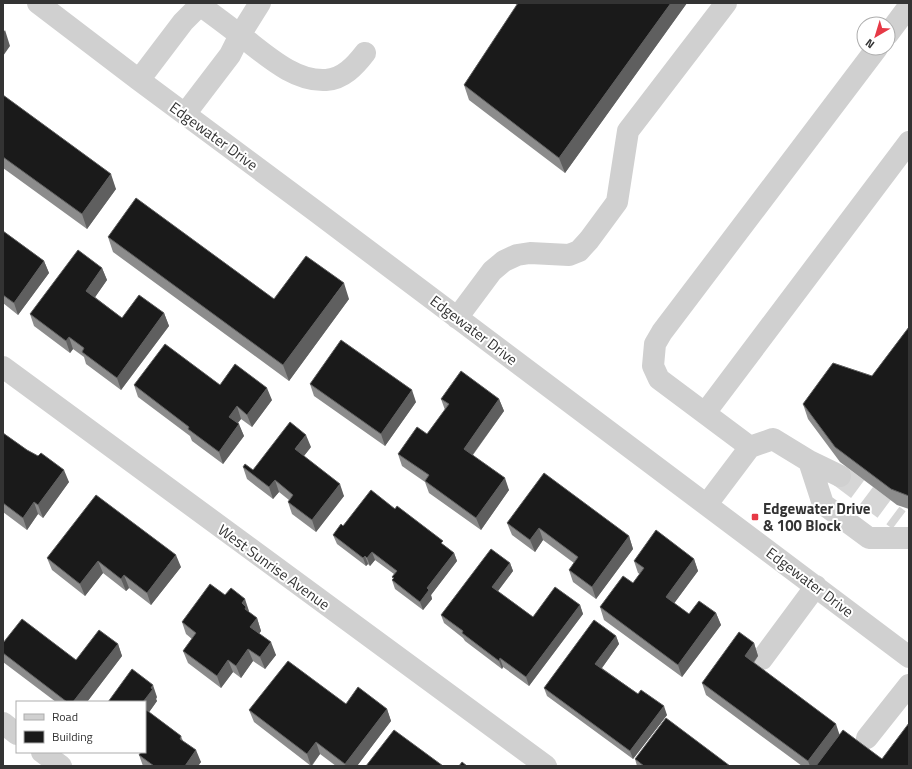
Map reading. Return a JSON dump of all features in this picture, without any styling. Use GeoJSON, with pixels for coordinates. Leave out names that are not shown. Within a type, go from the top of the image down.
{"type":"FeatureCollection","features":[{"type":"Feature","properties":{"kind":"street","name":"Edgewater Drive"},"geometry":{"type":"LineString","coordinates":[[38,3],[909,657]]}},
{"type":"Feature","properties":{"kind":"street"},"geometry":{"type":"LineString","coordinates":[[184,114],[230,55],[240,35],[260,3]]}},
{"type":"Feature","properties":{"kind":"street"},"geometry":{"type":"LineString","coordinates":[[457,318],[492,271],[504,261],[517,255],[530,253],[569,255],[579,251],[589,240],[617,202],[628,131],[726,3]]}},
{"type":"Feature","properties":{"kind":"street"},"geometry":{"type":"LineString","coordinates":[[139,80],[183,22],[199,4],[287,69],[301,76],[326,80],[336,78],[348,72],[365,53]]}},
{"type":"Feature","properties":{"kind":"street"},"geometry":{"type":"LineString","coordinates":[[896,23],[909,6]]}},
{"type":"Feature","properties":{"kind":"street"},"geometry":{"type":"LineString","coordinates":[[750,447],[659,379],[653,366],[656,344],[662,332],[871,56]]}},
{"type":"Feature","properties":{"kind":"street"},"geometry":{"type":"LineString","coordinates":[[705,413],[909,142]]}},
{"type":"Feature","properties":{"kind":"street","name":"West Sunrise Avenue"},"geometry":{"type":"LineString","coordinates":[[3,368],[546,766]]}},
{"type":"Feature","properties":{"kind":"street"},"geometry":{"type":"LineString","coordinates":[[707,504],[750,447],[773,438],[809,461],[840,476]]}},
{"type":"Feature","properties":{"kind":"street"},"geometry":{"type":"LineString","coordinates":[[809,461],[823,504],[869,538],[905,533]]}},
{"type":"Feature","properties":{"kind":"street"},"geometry":{"type":"LineString","coordinates":[[762,659],[816,586]]}},
{"type":"Feature","properties":{"kind":"street"},"geometry":{"type":"LineString","coordinates":[[867,738],[909,685]]}},
{"type":"Feature","properties":{"kind":"street"},"geometry":{"type":"LineString","coordinates":[[3,723],[16,733]]}},
{"type":"Feature","properties":{"kind":"street"},"geometry":{"type":"LineString","coordinates":[[43,753],[61,766]]}},
{"type":"Feature","properties":{"kind":"building"},"geometry":{"type":"Polygon","coordinates":[[[518,3],[671,3],[559,158],[464,85],[518,3]]]}},
{"type":"Feature","properties":{"kind":"building"},"geometry":{"type":"Polygon","coordinates":[[[3,95],[111,174],[82,214],[3,157],[3,95]]]}},
{"type":"Feature","properties":{"kind":"building"},"geometry":{"type":"Polygon","coordinates":[[[136,198],[274,299],[306,256],[344,283],[283,365],[108,237],[136,198]]]}},
{"type":"Feature","properties":{"kind":"building"},"geometry":{"type":"Polygon","coordinates":[[[3,231],[44,261],[14,303],[3,295],[3,231]]]}},
{"type":"Feature","properties":{"kind":"building"},"geometry":{"type":"Polygon","coordinates":[[[78,250],[102,268],[86,291],[122,318],[139,295],[164,313],[117,378],[82,352],[84,348],[69,337],[66,341],[30,314],[78,250]]]}},
{"type":"Feature","properties":{"kind":"building"},"geometry":{"type":"Polygon","coordinates":[[[909,327],[909,496],[891,489],[835,447],[803,404],[833,363],[872,376],[909,327]]]}},
{"type":"Feature","properties":{"kind":"building"},"geometry":{"type":"Polygon","coordinates":[[[341,340],[412,390],[381,434],[310,384],[341,340]]]}},
{"type":"Feature","properties":{"kind":"building"},"geometry":{"type":"Polygon","coordinates":[[[165,344],[220,385],[235,364],[267,388],[247,415],[237,406],[229,417],[239,424],[219,452],[134,385],[165,344]]]}},
{"type":"Feature","properties":{"kind":"building"},"geometry":{"type":"Polygon","coordinates":[[[461,371],[499,399],[464,449],[505,478],[476,518],[425,481],[429,475],[398,454],[417,427],[427,434],[449,404],[441,399],[461,371]]]}},
{"type":"Feature","properties":{"kind":"building"},"geometry":{"type":"Polygon","coordinates":[[[290,422],[306,435],[295,449],[340,484],[312,520],[288,502],[293,495],[275,480],[269,487],[243,467],[245,464],[253,470],[290,422]]]}},
{"type":"Feature","properties":{"kind":"building"},"geometry":{"type":"Polygon","coordinates":[[[3,433],[38,456],[41,453],[64,470],[38,505],[34,502],[23,518],[3,503],[3,433]]]}},
{"type":"Feature","properties":{"kind":"building"},"geometry":{"type":"Polygon","coordinates":[[[544,473],[629,536],[592,587],[569,570],[578,557],[539,528],[530,540],[507,523],[544,473]]]}},
{"type":"Feature","properties":{"kind":"building"},"geometry":{"type":"Polygon","coordinates":[[[371,490],[395,509],[397,506],[443,541],[441,543],[454,553],[427,588],[429,590],[420,602],[392,580],[394,578],[392,577],[397,571],[372,552],[367,558],[365,556],[363,558],[333,535],[341,524],[343,526],[371,490]]]}},
{"type":"Feature","properties":{"kind":"building"},"geometry":{"type":"Polygon","coordinates":[[[96,495],[176,555],[147,593],[124,575],[121,579],[98,561],[80,584],[47,558],[96,495]]]}},
{"type":"Feature","properties":{"kind":"building"},"geometry":{"type":"Polygon","coordinates":[[[656,530],[694,559],[666,597],[689,614],[699,601],[716,613],[678,665],[600,607],[623,576],[633,583],[644,568],[634,561],[656,530]]]}},
{"type":"Feature","properties":{"kind":"building"},"geometry":{"type":"Polygon","coordinates":[[[491,549],[510,563],[492,587],[533,617],[555,587],[580,605],[526,677],[500,658],[499,661],[441,615],[491,549]]]}},
{"type":"Feature","properties":{"kind":"building"},"geometry":{"type":"Polygon","coordinates":[[[210,584],[225,595],[231,588],[245,599],[242,603],[246,607],[245,609],[257,618],[250,627],[271,642],[260,657],[248,649],[236,666],[228,660],[217,676],[183,651],[196,633],[182,622],[210,584]]]}},
{"type":"Feature","properties":{"kind":"building"},"geometry":{"type":"Polygon","coordinates":[[[22,619],[76,660],[99,630],[118,644],[74,701],[66,701],[3,653],[3,643],[22,619]]]}},
{"type":"Feature","properties":{"kind":"building"},"geometry":{"type":"Polygon","coordinates":[[[594,620],[616,636],[595,664],[638,694],[641,690],[664,706],[630,751],[544,688],[594,620]]]}},
{"type":"Feature","properties":{"kind":"building"},"geometry":{"type":"Polygon","coordinates":[[[739,632],[754,643],[745,656],[836,724],[808,761],[702,683],[739,632]]]}},
{"type":"Feature","properties":{"kind":"building"},"geometry":{"type":"Polygon","coordinates":[[[288,661],[346,704],[358,687],[387,709],[345,764],[316,742],[307,754],[249,710],[288,661]]]}},
{"type":"Feature","properties":{"kind":"building"},"geometry":{"type":"Polygon","coordinates":[[[132,669],[153,685],[151,688],[153,689],[144,701],[109,701],[132,669]]]}},
{"type":"Feature","properties":{"kind":"building"},"geometry":{"type":"Polygon","coordinates":[[[146,710],[181,736],[180,739],[196,750],[185,766],[154,766],[139,755],[140,753],[146,753],[146,710]]]}},
{"type":"Feature","properties":{"kind":"building"},"geometry":{"type":"Polygon","coordinates":[[[666,718],[730,766],[644,766],[635,759],[666,718]]]}},
{"type":"Feature","properties":{"kind":"building"},"geometry":{"type":"Polygon","coordinates":[[[909,723],[909,766],[816,766],[843,730],[882,759],[909,723]]]}},
{"type":"Feature","properties":{"kind":"building"},"geometry":{"type":"Polygon","coordinates":[[[394,730],[443,766],[366,766],[394,730]]]}},
{"type":"Feature","properties":{"kind":"building"},"geometry":{"type":"Polygon","coordinates":[[[462,762],[467,766],[459,766],[462,762]]]}},
{"type":"Feature","properties":{"kind":"tunnel"},"geometry":{"type":"LineString","coordinates":[[840,476],[899,520]]}},
{"type":"Feature","properties":{"kind":"place","name":"Edgewater Drive & 100 Block"},"geometry":{"type":"Point","coordinates":[755,517]}}]}
